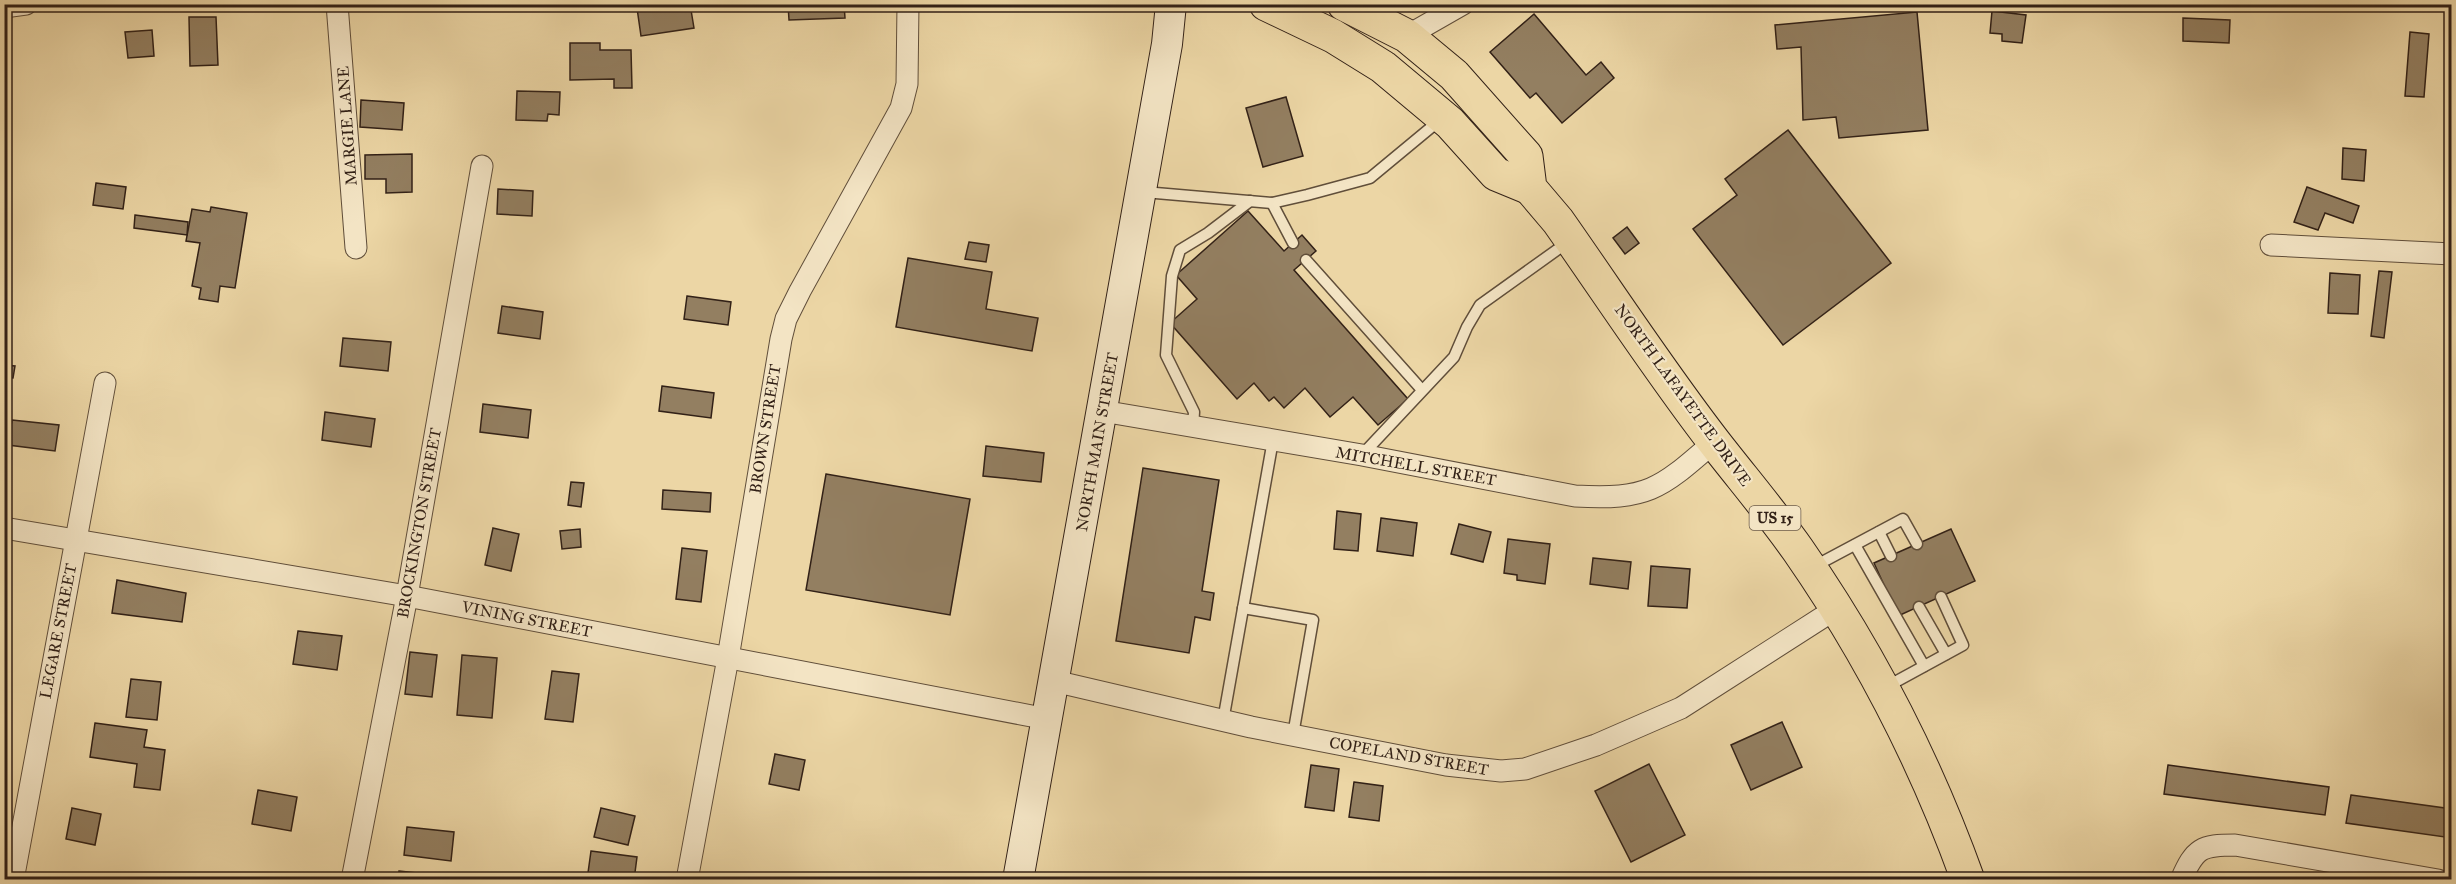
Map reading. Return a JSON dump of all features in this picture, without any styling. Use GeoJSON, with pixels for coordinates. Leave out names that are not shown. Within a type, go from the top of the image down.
{"type":"FeatureCollection","features":[{"type":"Feature","properties":{"kind":"main road","name":"NORTH MAIN STREET"},"geometry":{"type":"LineString","coordinates":[[1018,879],[1167,44],[1171,4]]}},
{"type":"Feature","properties":{"kind":"main road"},"geometry":{"type":"LineString","coordinates":[[1266,4],[1333,36],[1383,67],[1443,118],[1496,174],[1530,188],[1526,156],[1454,75],[1407,36],[1344,4]]}},
{"type":"Feature","properties":{"kind":"main road","name":"NORTH LAFAYETTE DRIVE"},"geometry":{"type":"LineString","coordinates":[[1530,188],[1571,240],[1714,442],[1762,501],[1837,608],[1883,688],[1945,816],[1968,879]]}},
{"type":"Feature","properties":{"kind":"street"},"geometry":{"type":"LineString","coordinates":[[4,7],[26,4]]}},
{"type":"Feature","properties":{"kind":"street","name":"MARGIE LANE"},"geometry":{"type":"LineString","coordinates":[[337,4],[356,249]]}},
{"type":"Feature","properties":{"kind":"street","name":"BROWN STREET"},"geometry":{"type":"LineString","coordinates":[[687,879],[728,658],[786,319],[901,108],[907,84],[908,4]]}},
{"type":"Feature","properties":{"kind":"street"},"geometry":{"type":"LineString","coordinates":[[1407,36],[1462,4]]}},
{"type":"Feature","properties":{"kind":"street","name":"BROCKINGTON STREET"},"geometry":{"type":"LineString","coordinates":[[352,879],[406,596],[482,166]]}},
{"type":"Feature","properties":{"kind":"street"},"geometry":{"type":"LineString","coordinates":[[2271,245],[2451,254]]}},
{"type":"Feature","properties":{"kind":"street","name":"LEGARE STREET"},"geometry":{"type":"LineString","coordinates":[[13,879],[105,383]]}},
{"type":"Feature","properties":{"kind":"street","name":"MITCHELL STREET"},"geometry":{"type":"LineString","coordinates":[[1102,411],[1575,496],[1604,497],[1640,494],[1655,489],[1674,477],[1714,442]]}},
{"type":"Feature","properties":{"kind":"street","name":"VINING STREET"},"geometry":{"type":"LineString","coordinates":[[4,528],[406,596],[1047,719]]}},
{"type":"Feature","properties":{"kind":"street","name":"COPELAND STREET"},"geometry":{"type":"LineString","coordinates":[[1054,681],[1224,721],[1446,765],[1501,771],[1525,770],[1596,745],[1681,708],[1837,608]]}},
{"type":"Feature","properties":{"kind":"street"},"geometry":{"type":"LineString","coordinates":[[2181,879],[2192,856],[2212,845],[2235,845],[2438,879]]}},
{"type":"Feature","properties":{"kind":"lane"},"geometry":{"type":"LineString","coordinates":[[1141,192],[1272,203],[1370,178],[1443,118]]}},
{"type":"Feature","properties":{"kind":"lane"},"geometry":{"type":"LineString","coordinates":[[1193,427],[1194,412],[1166,355],[1172,276],[1180,250],[1208,233],[1250,201]]}},
{"type":"Feature","properties":{"kind":"lane"},"geometry":{"type":"LineString","coordinates":[[1272,203],[1293,243]]}},
{"type":"Feature","properties":{"kind":"lane"},"geometry":{"type":"LineString","coordinates":[[1362,456],[1454,357],[1480,305],[1571,240]]}},
{"type":"Feature","properties":{"kind":"lane"},"geometry":{"type":"LineString","coordinates":[[1306,260],[1422,390]]}},
{"type":"Feature","properties":{"kind":"lane"},"geometry":{"type":"LineString","coordinates":[[1224,721],[1273,440]]}},
{"type":"Feature","properties":{"kind":"lane"},"geometry":{"type":"LineString","coordinates":[[1810,569],[1903,519],[1917,544]]}},
{"type":"Feature","properties":{"kind":"lane"},"geometry":{"type":"LineString","coordinates":[[1879,532],[1891,556]]}},
{"type":"Feature","properties":{"kind":"lane"},"geometry":{"type":"LineString","coordinates":[[1855,545],[1924,666]]}},
{"type":"Feature","properties":{"kind":"lane"},"geometry":{"type":"LineString","coordinates":[[1883,688],[1964,645],[1941,597]]}},
{"type":"Feature","properties":{"kind":"lane"},"geometry":{"type":"LineString","coordinates":[[1919,607],[1946,654]]}},
{"type":"Feature","properties":{"kind":"lane"},"geometry":{"type":"LineString","coordinates":[[1243,608],[1313,620],[1293,735]]}},
{"type":"Feature","properties":{"kind":"building"},"geometry":{"type":"Polygon","coordinates":[[[662,4],[690,4],[694,28],[641,36],[637,8],[662,4]]]}},
{"type":"Feature","properties":{"kind":"building"},"geometry":{"type":"Polygon","coordinates":[[[788,4],[844,4],[845,18],[789,20],[788,4]]]}},
{"type":"Feature","properties":{"kind":"building"},"geometry":{"type":"Polygon","coordinates":[[[1992,11],[2026,15],[2022,43],[2002,41],[2002,34],[1990,33],[1992,11]]]}},
{"type":"Feature","properties":{"kind":"building"},"geometry":{"type":"Polygon","coordinates":[[[1917,12],[1928,130],[1839,138],[1836,117],[1803,120],[1801,47],[1777,49],[1775,25],[1917,12]]]}},
{"type":"Feature","properties":{"kind":"building"},"geometry":{"type":"Polygon","coordinates":[[[1534,14],[1586,75],[1601,62],[1614,78],[1562,123],[1536,93],[1530,98],[1490,52],[1534,14]]]}},
{"type":"Feature","properties":{"kind":"building"},"geometry":{"type":"Polygon","coordinates":[[[189,17],[216,17],[218,65],[190,66],[189,17]]]}},
{"type":"Feature","properties":{"kind":"building"},"geometry":{"type":"Polygon","coordinates":[[[2183,18],[2230,20],[2229,43],[2183,41],[2183,18]]]}},
{"type":"Feature","properties":{"kind":"building"},"geometry":{"type":"Polygon","coordinates":[[[152,30],[154,56],[128,58],[125,32],[152,30]]]}},
{"type":"Feature","properties":{"kind":"building"},"geometry":{"type":"Polygon","coordinates":[[[2410,32],[2429,34],[2424,97],[2405,96],[2410,32]]]}},
{"type":"Feature","properties":{"kind":"building"},"geometry":{"type":"Polygon","coordinates":[[[570,43],[600,43],[600,50],[631,50],[632,88],[614,88],[614,79],[570,80],[570,43]]]}},
{"type":"Feature","properties":{"kind":"building"},"geometry":{"type":"Polygon","coordinates":[[[517,91],[560,92],[559,115],[548,114],[547,121],[516,120],[517,91]]]}},
{"type":"Feature","properties":{"kind":"building"},"geometry":{"type":"Polygon","coordinates":[[[1286,97],[1303,156],[1263,167],[1246,108],[1286,97]]]}},
{"type":"Feature","properties":{"kind":"building"},"geometry":{"type":"Polygon","coordinates":[[[361,100],[404,103],[402,130],[360,127],[361,100]]]}},
{"type":"Feature","properties":{"kind":"building"},"geometry":{"type":"Polygon","coordinates":[[[1788,130],[1891,263],[1783,345],[1693,229],[1737,195],[1725,179],[1788,130]]]}},
{"type":"Feature","properties":{"kind":"building"},"geometry":{"type":"Polygon","coordinates":[[[2343,148],[2366,150],[2364,181],[2342,179],[2343,148]]]}},
{"type":"Feature","properties":{"kind":"building"},"geometry":{"type":"Polygon","coordinates":[[[412,154],[412,192],[386,193],[386,179],[365,179],[365,155],[412,154]]]}},
{"type":"Feature","properties":{"kind":"building"},"geometry":{"type":"Polygon","coordinates":[[[96,183],[126,187],[123,209],[93,205],[96,183]]]}},
{"type":"Feature","properties":{"kind":"building"},"geometry":{"type":"Polygon","coordinates":[[[2307,187],[2359,206],[2353,223],[2325,213],[2318,230],[2294,222],[2307,187]]]}},
{"type":"Feature","properties":{"kind":"building"},"geometry":{"type":"Polygon","coordinates":[[[498,189],[533,191],[532,216],[497,214],[498,189]]]}},
{"type":"Feature","properties":{"kind":"building"},"geometry":{"type":"Polygon","coordinates":[[[211,207],[247,213],[235,288],[220,286],[218,302],[199,299],[201,288],[192,286],[200,243],[186,241],[192,209],[210,212],[211,207]]]}},
{"type":"Feature","properties":{"kind":"building"},"geometry":{"type":"Polygon","coordinates":[[[1248,211],[1284,251],[1302,235],[1316,251],[1294,270],[1408,399],[1378,425],[1353,397],[1330,417],[1305,388],[1284,408],[1274,397],[1269,401],[1254,383],[1237,399],[1170,323],[1197,299],[1176,275],[1248,211]]]}},
{"type":"Feature","properties":{"kind":"building"},"geometry":{"type":"Polygon","coordinates":[[[135,215],[188,222],[187,235],[134,228],[135,215]]]}},
{"type":"Feature","properties":{"kind":"building"},"geometry":{"type":"Polygon","coordinates":[[[1627,227],[1639,243],[1625,254],[1613,238],[1627,227]]]}},
{"type":"Feature","properties":{"kind":"building"},"geometry":{"type":"Polygon","coordinates":[[[969,242],[989,245],[986,262],[965,259],[969,242]]]}},
{"type":"Feature","properties":{"kind":"building"},"geometry":{"type":"Polygon","coordinates":[[[908,258],[992,272],[986,309],[1038,318],[1032,351],[896,327],[908,258]]]}},
{"type":"Feature","properties":{"kind":"building"},"geometry":{"type":"Polygon","coordinates":[[[2379,271],[2392,272],[2384,338],[2371,336],[2379,271]]]}},
{"type":"Feature","properties":{"kind":"building"},"geometry":{"type":"Polygon","coordinates":[[[2330,273],[2360,275],[2358,314],[2328,313],[2330,273]]]}},
{"type":"Feature","properties":{"kind":"building"},"geometry":{"type":"Polygon","coordinates":[[[687,296],[731,302],[728,325],[684,319],[687,296]]]}},
{"type":"Feature","properties":{"kind":"building"},"geometry":{"type":"Polygon","coordinates":[[[502,306],[543,312],[540,339],[498,333],[502,306]]]}},
{"type":"Feature","properties":{"kind":"building"},"geometry":{"type":"Polygon","coordinates":[[[343,338],[391,342],[388,371],[340,366],[343,338]]]}},
{"type":"Feature","properties":{"kind":"building"},"geometry":{"type":"Polygon","coordinates":[[[4,365],[15,366],[13,378],[4,377],[4,365]]]}},
{"type":"Feature","properties":{"kind":"building"},"geometry":{"type":"Polygon","coordinates":[[[662,386],[714,393],[711,418],[659,411],[662,386]]]}},
{"type":"Feature","properties":{"kind":"building"},"geometry":{"type":"Polygon","coordinates":[[[483,404],[531,410],[528,438],[480,432],[483,404]]]}},
{"type":"Feature","properties":{"kind":"building"},"geometry":{"type":"Polygon","coordinates":[[[325,412],[375,419],[371,447],[322,440],[325,412]]]}},
{"type":"Feature","properties":{"kind":"building"},"geometry":{"type":"Polygon","coordinates":[[[12,420],[59,425],[55,451],[8,445],[12,420]]]}},
{"type":"Feature","properties":{"kind":"building"},"geometry":{"type":"Polygon","coordinates":[[[986,446],[1044,453],[1041,482],[983,476],[986,446]]]}},
{"type":"Feature","properties":{"kind":"building"},"geometry":{"type":"Polygon","coordinates":[[[1143,468],[1219,480],[1202,591],[1214,593],[1210,620],[1195,617],[1189,653],[1116,641],[1143,468]]]}},
{"type":"Feature","properties":{"kind":"building"},"geometry":{"type":"Polygon","coordinates":[[[826,474],[970,499],[950,615],[806,590],[826,474]]]}},
{"type":"Feature","properties":{"kind":"building"},"geometry":{"type":"Polygon","coordinates":[[[571,482],[584,483],[581,507],[568,505],[571,482]]]}},
{"type":"Feature","properties":{"kind":"building"},"geometry":{"type":"Polygon","coordinates":[[[663,490],[711,493],[710,512],[662,509],[663,490]]]}},
{"type":"Feature","properties":{"kind":"building"},"geometry":{"type":"Polygon","coordinates":[[[1337,511],[1361,514],[1358,551],[1334,549],[1337,511]]]}},
{"type":"Feature","properties":{"kind":"building"},"geometry":{"type":"Polygon","coordinates":[[[1381,518],[1417,523],[1413,556],[1377,551],[1381,518]]]}},
{"type":"Feature","properties":{"kind":"building"},"geometry":{"type":"Polygon","coordinates":[[[1459,524],[1491,532],[1483,562],[1451,554],[1459,524]]]}},
{"type":"Feature","properties":{"kind":"building"},"geometry":{"type":"Polygon","coordinates":[[[493,528],[519,534],[511,571],[485,565],[493,528]]]}},
{"type":"Feature","properties":{"kind":"building"},"geometry":{"type":"Polygon","coordinates":[[[580,529],[581,547],[562,549],[560,531],[580,529]]]}},
{"type":"Feature","properties":{"kind":"building"},"geometry":{"type":"Polygon","coordinates":[[[1951,529],[1975,581],[1898,616],[1874,563],[1951,529]]]}},
{"type":"Feature","properties":{"kind":"building"},"geometry":{"type":"Polygon","coordinates":[[[1508,539],[1550,544],[1545,584],[1517,580],[1517,575],[1504,573],[1508,539]]]}},
{"type":"Feature","properties":{"kind":"building"},"geometry":{"type":"Polygon","coordinates":[[[682,548],[707,551],[701,602],[676,599],[682,548]]]}},
{"type":"Feature","properties":{"kind":"building"},"geometry":{"type":"Polygon","coordinates":[[[1593,558],[1631,562],[1628,589],[1590,584],[1593,558]]]}},
{"type":"Feature","properties":{"kind":"building"},"geometry":{"type":"Polygon","coordinates":[[[1651,566],[1690,569],[1687,608],[1648,606],[1651,566]]]}},
{"type":"Feature","properties":{"kind":"building"},"geometry":{"type":"Polygon","coordinates":[[[117,580],[186,593],[182,622],[112,613],[117,580]]]}},
{"type":"Feature","properties":{"kind":"building"},"geometry":{"type":"Polygon","coordinates":[[[298,631],[342,636],[337,670],[293,664],[298,631]]]}},
{"type":"Feature","properties":{"kind":"building"},"geometry":{"type":"Polygon","coordinates":[[[410,652],[437,655],[432,697],[405,694],[410,652]]]}},
{"type":"Feature","properties":{"kind":"building"},"geometry":{"type":"Polygon","coordinates":[[[462,655],[497,658],[492,718],[457,715],[462,655]]]}},
{"type":"Feature","properties":{"kind":"building"},"geometry":{"type":"Polygon","coordinates":[[[552,671],[579,674],[573,722],[545,719],[552,671]]]}},
{"type":"Feature","properties":{"kind":"building"},"geometry":{"type":"Polygon","coordinates":[[[131,679],[161,682],[157,720],[126,717],[131,679]]]}},
{"type":"Feature","properties":{"kind":"building"},"geometry":{"type":"Polygon","coordinates":[[[1782,722],[1802,767],[1751,790],[1731,745],[1782,722]]]}},
{"type":"Feature","properties":{"kind":"building"},"geometry":{"type":"Polygon","coordinates":[[[95,723],[147,730],[144,747],[165,750],[160,790],[134,787],[137,764],[90,757],[95,723]]]}},
{"type":"Feature","properties":{"kind":"building"},"geometry":{"type":"Polygon","coordinates":[[[775,754],[805,760],[799,790],[769,784],[775,754]]]}},
{"type":"Feature","properties":{"kind":"building"},"geometry":{"type":"Polygon","coordinates":[[[1649,764],[1685,835],[1631,862],[1595,791],[1649,764]]]}},
{"type":"Feature","properties":{"kind":"building"},"geometry":{"type":"Polygon","coordinates":[[[1311,765],[1339,769],[1334,811],[1305,807],[1311,765]]]}},
{"type":"Feature","properties":{"kind":"building"},"geometry":{"type":"Polygon","coordinates":[[[2168,765],[2329,787],[2325,815],[2164,794],[2168,765]]]}},
{"type":"Feature","properties":{"kind":"building"},"geometry":{"type":"Polygon","coordinates":[[[1354,782],[1383,786],[1379,821],[1349,817],[1354,782]]]}},
{"type":"Feature","properties":{"kind":"building"},"geometry":{"type":"Polygon","coordinates":[[[258,790],[297,797],[291,831],[252,824],[258,790]]]}},
{"type":"Feature","properties":{"kind":"building"},"geometry":{"type":"Polygon","coordinates":[[[2351,795],[2452,809],[2452,838],[2346,823],[2351,795]]]}},
{"type":"Feature","properties":{"kind":"building"},"geometry":{"type":"Polygon","coordinates":[[[72,808],[101,814],[95,845],[66,839],[72,808]]]}},
{"type":"Feature","properties":{"kind":"building"},"geometry":{"type":"Polygon","coordinates":[[[601,808],[635,816],[628,845],[594,837],[601,808]]]}},
{"type":"Feature","properties":{"kind":"building"},"geometry":{"type":"Polygon","coordinates":[[[407,827],[454,832],[451,861],[404,855],[407,827]]]}},
{"type":"Feature","properties":{"kind":"building"},"geometry":{"type":"Polygon","coordinates":[[[591,851],[637,857],[634,880],[587,880],[591,851]]]}},
{"type":"Feature","properties":{"kind":"building"},"geometry":{"type":"Polygon","coordinates":[[[399,871],[462,878],[462,880],[398,880],[399,871]]]}}]}
